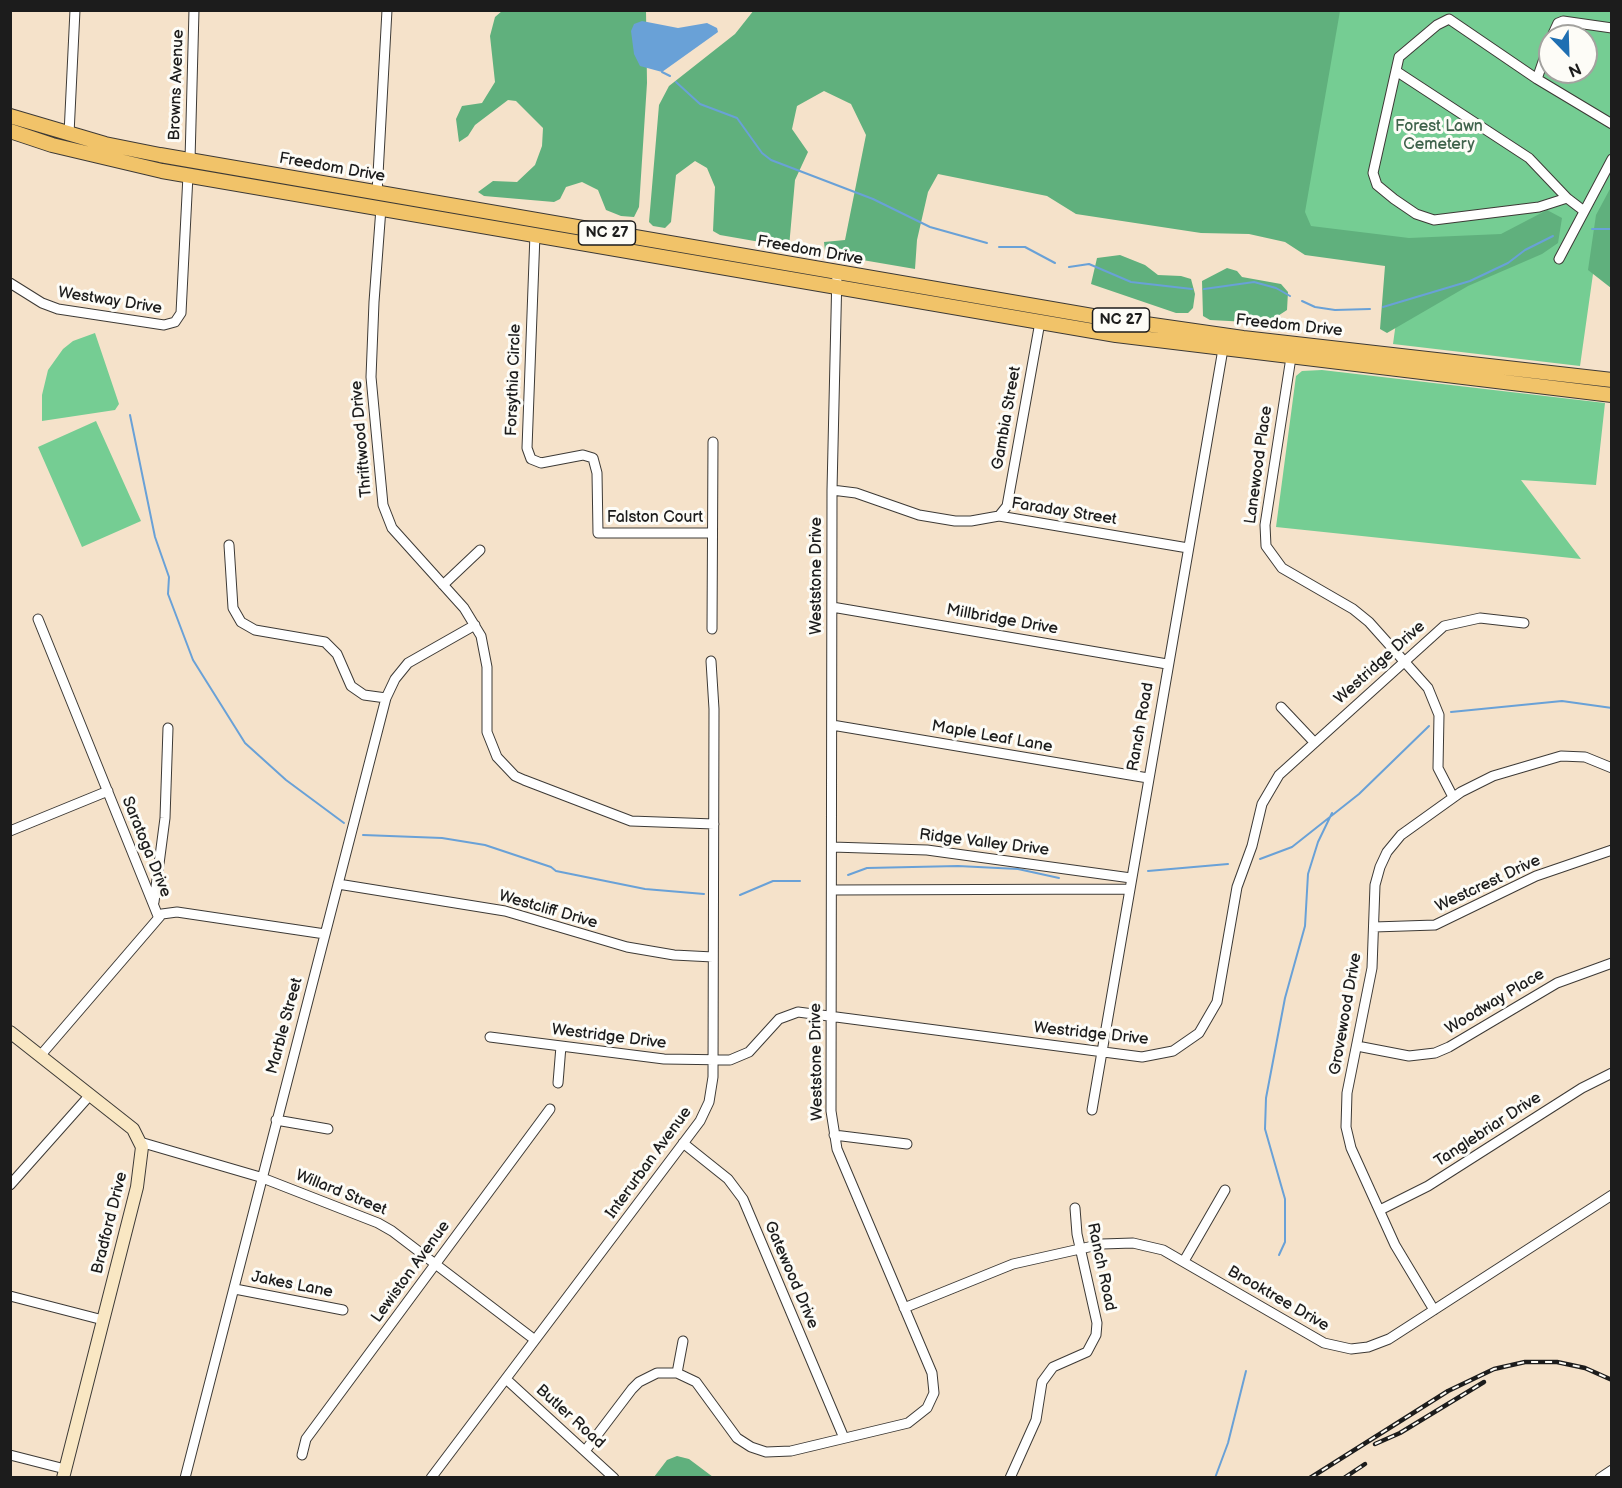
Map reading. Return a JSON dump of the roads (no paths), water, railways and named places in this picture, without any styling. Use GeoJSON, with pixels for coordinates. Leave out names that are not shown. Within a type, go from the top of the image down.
{"type":"FeatureCollection","features":[{"type":"Feature","properties":{"kind":"main road","name":"Freedom Drive"},"geometry":{"type":"LineString","coordinates":[[10,116],[105,144],[523,218],[836,279],[1040,322],[1223,349],[1292,350],[1611,380]]}},
{"type":"Feature","properties":{"kind":"main road","name":"Freedom Drive"},"geometry":{"type":"LineString","coordinates":[[10,131],[105,159],[535,234],[1150,325],[1460,377],[1611,395]]}},
{"type":"Feature","properties":{"kind":"main road"},"geometry":{"type":"LineString","coordinates":[[252,185],[259,183],[363,199],[377,193]]}},
{"type":"Feature","properties":{"kind":"main road"},"geometry":{"type":"LineString","coordinates":[[381,208],[399,204],[501,220],[515,221],[523,218]]}},
{"type":"Feature","properties":{"kind":"main road"},"geometry":{"type":"LineString","coordinates":[[1460,377],[1495,373],[1551,380],[1559,374]]}},
{"type":"Feature","properties":{"kind":"street"},"geometry":{"type":"LineString","coordinates":[[69,134],[75,10]]}},
{"type":"Feature","properties":{"kind":"street","name":"Browns Avenue"},"geometry":{"type":"LineString","coordinates":[[190,160],[194,10]]}},
{"type":"Feature","properties":{"kind":"street"},"geometry":{"type":"LineString","coordinates":[[377,193],[387,10]]}},
{"type":"Feature","properties":{"kind":"street"},"geometry":{"type":"LineString","coordinates":[[1538,79],[1447,15],[1400,57],[1373,173],[1377,185],[1394,200],[1416,214],[1434,220],[1539,207],[1567,198]]}},
{"type":"Feature","properties":{"kind":"street"},"geometry":{"type":"LineString","coordinates":[[1558,24],[1563,21],[1584,24]]}},
{"type":"Feature","properties":{"kind":"street"},"geometry":{"type":"LineString","coordinates":[[1396,71],[1529,158],[1567,198],[1584,211]]}},
{"type":"Feature","properties":{"kind":"street"},"geometry":{"type":"LineString","coordinates":[[1546,84],[1611,124]]}},
{"type":"Feature","properties":{"kind":"street"},"geometry":{"type":"LineString","coordinates":[[1559,259],[1611,159]]}},
{"type":"Feature","properties":{"kind":"street","name":"Westway Drive"},"geometry":{"type":"LineString","coordinates":[[10,283],[42,303],[58,309],[164,325],[176,322],[181,313],[188,175]]}},
{"type":"Feature","properties":{"kind":"street","name":"Thriftwood Drive"},"geometry":{"type":"LineString","coordinates":[[381,208],[371,377],[383,506],[392,528],[475,625],[485,654],[486,721],[490,745],[501,764],[515,776],[631,821],[714,824]]}},
{"type":"Feature","properties":{"kind":"street","name":"Forsythia Circle"},"geometry":{"type":"LineString","coordinates":[[535,234],[527,448],[531,459],[538,462],[582,455],[593,458],[597,473],[598,533]]}},
{"type":"Feature","properties":{"kind":"street","name":"Weststone Drive"},"geometry":{"type":"LineString","coordinates":[[677,1373],[687,1376],[703,1389],[730,1429],[751,1447],[777,1453],[908,1423],[920,1415],[932,1399],[934,1383],[932,1373],[841,1159],[834,1135],[831,1016],[832,490],[836,279]]}},
{"type":"Feature","properties":{"kind":"street","name":"Gambia Street"},"geometry":{"type":"LineString","coordinates":[[999,516],[1007,506],[1040,322]]}},
{"type":"Feature","properties":{"kind":"street","name":"Ranch Road"},"geometry":{"type":"LineString","coordinates":[[1092,1110],[1128,889],[1223,349]]}},
{"type":"Feature","properties":{"kind":"street","name":"Lanewood Place"},"geometry":{"type":"LineString","coordinates":[[1292,350],[1264,525],[1266,546],[1282,568],[1353,609],[1369,622],[1428,688],[1436,705],[1440,726],[1438,768],[1453,797]]}},
{"type":"Feature","properties":{"kind":"street"},"geometry":{"type":"LineString","coordinates":[[712,629],[713,442]]}},
{"type":"Feature","properties":{"kind":"street","name":"Faraday Street"},"geometry":{"type":"LineString","coordinates":[[832,490],[856,493],[919,515],[971,521],[999,516],[1188,548]]}},
{"type":"Feature","properties":{"kind":"street","name":"Falston Court"},"geometry":{"type":"LineString","coordinates":[[598,533],[711,533]]}},
{"type":"Feature","properties":{"kind":"street"},"geometry":{"type":"LineString","coordinates":[[230,544],[233,608],[241,622],[255,630],[325,642],[337,654],[351,686],[364,695],[386,699]]}},
{"type":"Feature","properties":{"kind":"street"},"geometry":{"type":"LineString","coordinates":[[443,585],[480,550]]}},
{"type":"Feature","properties":{"kind":"street","name":"Millbridge Drive"},"geometry":{"type":"LineString","coordinates":[[832,607],[1167,664]]}},
{"type":"Feature","properties":{"kind":"street","name":"Westridge Drive"},"geometry":{"type":"LineString","coordinates":[[489,1037],[664,1059],[730,1060],[749,1052],[779,1019],[790,1013],[831,1016],[1142,1057],[1161,1055],[1183,1046],[1205,1026],[1217,1002],[1237,886],[1252,846],[1262,804],[1279,775],[1435,633],[1452,623],[1480,618],[1524,623]]}},
{"type":"Feature","properties":{"kind":"street","name":"Saratoga Drive"},"geometry":{"type":"LineString","coordinates":[[38,619],[158,916],[40,1056]]}},
{"type":"Feature","properties":{"kind":"street","name":"Marble Street"},"geometry":{"type":"LineString","coordinates":[[185,1478],[235,1289],[260,1177],[386,699],[395,679],[408,663],[475,625]]}},
{"type":"Feature","properties":{"kind":"street","name":"Interurban Avenue"},"geometry":{"type":"LineString","coordinates":[[431,1478],[700,1121],[709,1102],[713,1061],[714,824],[711,661]]}},
{"type":"Feature","properties":{"kind":"street"},"geometry":{"type":"LineString","coordinates":[[1281,707],[1314,742]]}},
{"type":"Feature","properties":{"kind":"street","name":"Maple Leaf Lane"},"geometry":{"type":"LineString","coordinates":[[832,725],[1148,778]]}},
{"type":"Feature","properties":{"kind":"street"},"geometry":{"type":"LineString","coordinates":[[154,904],[165,818],[168,728]]}},
{"type":"Feature","properties":{"kind":"street","name":"Grovewood Drive"},"geometry":{"type":"LineString","coordinates":[[1434,1310],[1411,1275],[1380,1210],[1351,1148],[1347,1127],[1347,1093],[1372,968],[1376,879],[1387,852],[1401,836],[1453,797],[1493,776],[1561,756],[1585,757],[1611,768]]}},
{"type":"Feature","properties":{"kind":"street"},"geometry":{"type":"LineString","coordinates":[[10,831],[108,791]]}},
{"type":"Feature","properties":{"kind":"street","name":"Ridge Valley Drive"},"geometry":{"type":"LineString","coordinates":[[832,847],[927,850],[1131,878]]}},
{"type":"Feature","properties":{"kind":"street","name":"Westcrest Drive"},"geometry":{"type":"LineString","coordinates":[[1374,927],[1422,927],[1449,921],[1525,880],[1611,850]]}},
{"type":"Feature","properties":{"kind":"street","name":"Westcliff Drive"},"geometry":{"type":"LineString","coordinates":[[338,884],[505,911],[627,947],[674,956],[713,957]]}},
{"type":"Feature","properties":{"kind":"street"},"geometry":{"type":"LineString","coordinates":[[833,890],[1128,889]]}},
{"type":"Feature","properties":{"kind":"street"},"geometry":{"type":"LineString","coordinates":[[158,916],[177,912],[325,934]]}},
{"type":"Feature","properties":{"kind":"street","name":"Woodway Place"},"geometry":{"type":"LineString","coordinates":[[1357,1046],[1408,1056],[1435,1053],[1449,1047],[1540,991],[1577,974],[1611,963]]}},
{"type":"Feature","properties":{"kind":"street"},"geometry":{"type":"LineString","coordinates":[[10,1032],[133,1130],[140,1142]]}},
{"type":"Feature","properties":{"kind":"street"},"geometry":{"type":"LineString","coordinates":[[558,1083],[561,1046]]}},
{"type":"Feature","properties":{"kind":"street","name":"Tanglebriar Drive"},"geometry":{"type":"LineString","coordinates":[[1380,1210],[1428,1186],[1582,1088],[1611,1073]]}},
{"type":"Feature","properties":{"kind":"street"},"geometry":{"type":"LineString","coordinates":[[10,1185],[90,1095]]}},
{"type":"Feature","properties":{"kind":"street","name":"Lewiston Avenue"},"geometry":{"type":"LineString","coordinates":[[302,1455],[306,1439],[550,1109]]}},
{"type":"Feature","properties":{"kind":"street"},"geometry":{"type":"LineString","coordinates":[[276,1120],[328,1129]]}},
{"type":"Feature","properties":{"kind":"street"},"geometry":{"type":"LineString","coordinates":[[834,1135],[907,1144]]}},
{"type":"Feature","properties":{"kind":"street","name":"Willard Street"},"geometry":{"type":"LineString","coordinates":[[140,1142],[260,1177],[378,1223],[535,1340]]}},
{"type":"Feature","properties":{"kind":"street","name":"Bradford Drive"},"geometry":{"type":"LineString","coordinates":[[64,1473],[136,1187],[141,1155],[140,1142]]}},
{"type":"Feature","properties":{"kind":"street","name":"Gatewood Drive"},"geometry":{"type":"LineString","coordinates":[[683,1143],[728,1179],[743,1199],[844,1438]]}},
{"type":"Feature","properties":{"kind":"street"},"geometry":{"type":"LineString","coordinates":[[1184,1261],[1225,1190]]}},
{"type":"Feature","properties":{"kind":"street","name":"Brooktree Drive"},"geometry":{"type":"LineString","coordinates":[[904,1308],[1002,1268],[1102,1244],[1133,1243],[1163,1250],[1324,1343],[1339,1348],[1356,1349],[1378,1344],[1611,1195]]}},
{"type":"Feature","properties":{"kind":"street","name":"Ranch Road"},"geometry":{"type":"LineString","coordinates":[[1010,1478],[1036,1420],[1042,1382],[1053,1367],[1087,1352],[1096,1335],[1097,1323],[1080,1249],[1075,1208]]}},
{"type":"Feature","properties":{"kind":"street","name":"Jakes Lane"},"geometry":{"type":"LineString","coordinates":[[235,1289],[343,1310]]}},
{"type":"Feature","properties":{"kind":"street"},"geometry":{"type":"LineString","coordinates":[[10,1296],[103,1320]]}},
{"type":"Feature","properties":{"kind":"street"},"geometry":{"type":"LineString","coordinates":[[585,1451],[639,1382],[657,1373],[677,1373],[683,1341]]}},
{"type":"Feature","properties":{"kind":"street","name":"Butler Road"},"geometry":{"type":"LineString","coordinates":[[506,1379],[614,1478]]}},
{"type":"Feature","properties":{"kind":"street"},"geometry":{"type":"LineString","coordinates":[[10,1455],[64,1473]]}},
{"type":"Feature","properties":{"kind":"street"},"geometry":{"type":"LineString","coordinates":[[1600,1478],[1611,1470]]}},
{"type":"Feature","properties":{"kind":"water"},"geometry":{"type":"Polygon","coordinates":[[[642,21],[678,28],[707,23],[717,28],[718,32],[662,72],[640,66],[634,54],[631,31],[634,24],[642,21]]]}},
{"type":"Feature","properties":{"kind":"waterway"},"geometry":{"type":"LineString","coordinates":[[662,72],[670,76]]}},
{"type":"Feature","properties":{"kind":"waterway"},"geometry":{"type":"LineString","coordinates":[[676,82],[700,104],[737,118],[762,153],[771,160],[873,199],[930,227],[987,243]]}},
{"type":"Feature","properties":{"kind":"waterway"},"geometry":{"type":"LineString","coordinates":[[1592,229],[1612,229]]}},
{"type":"Feature","properties":{"kind":"waterway"},"geometry":{"type":"LineString","coordinates":[[1383,307],[1470,281],[1508,263],[1525,250],[1553,236]]}},
{"type":"Feature","properties":{"kind":"waterway"},"geometry":{"type":"LineString","coordinates":[[999,247],[1025,247],[1055,263]]}},
{"type":"Feature","properties":{"kind":"waterway"},"geometry":{"type":"LineString","coordinates":[[1069,267],[1089,264],[1131,282],[1192,289]]}},
{"type":"Feature","properties":{"kind":"waterway"},"geometry":{"type":"LineString","coordinates":[[1204,289],[1254,282],[1276,288],[1290,296]]}},
{"type":"Feature","properties":{"kind":"waterway"},"geometry":{"type":"LineString","coordinates":[[1302,301],[1315,307],[1335,310],[1370,309]]}},
{"type":"Feature","properties":{"kind":"waterway"},"geometry":{"type":"LineString","coordinates":[[130,415],[155,537],[169,577],[168,594],[193,660],[245,743],[286,780],[344,823]]}},
{"type":"Feature","properties":{"kind":"waterway"},"geometry":{"type":"LineString","coordinates":[[1451,712],[1562,701],[1612,708]]}},
{"type":"Feature","properties":{"kind":"waterway"},"geometry":{"type":"LineString","coordinates":[[1260,859],[1292,847],[1359,794],[1429,726]]}},
{"type":"Feature","properties":{"kind":"waterway"},"geometry":{"type":"LineString","coordinates":[[1279,1255],[1285,1242],[1285,1199],[1265,1129],[1266,1098],[1285,998],[1305,926],[1308,874],[1318,842],[1332,813]]}},
{"type":"Feature","properties":{"kind":"waterway"},"geometry":{"type":"LineString","coordinates":[[363,835],[442,838],[485,845],[551,867],[556,871],[645,889],[704,894]]}},
{"type":"Feature","properties":{"kind":"waterway"},"geometry":{"type":"LineString","coordinates":[[1148,871],[1228,864]]}},
{"type":"Feature","properties":{"kind":"waterway"},"geometry":{"type":"LineString","coordinates":[[848,875],[867,868],[958,866],[1018,869],[1059,878]]}},
{"type":"Feature","properties":{"kind":"waterway"},"geometry":{"type":"LineString","coordinates":[[740,895],[773,881],[800,881]]}},
{"type":"Feature","properties":{"kind":"waterway"},"geometry":{"type":"LineString","coordinates":[[1215,1478],[1228,1443],[1246,1371]]}},
{"type":"Feature","properties":{"kind":"railway"},"geometry":{"type":"LineString","coordinates":[[1310,1478],[1448,1391],[1494,1369],[1525,1362],[1557,1362],[1585,1368],[1612,1380]]}},
{"type":"Feature","properties":{"kind":"railway"},"geometry":{"type":"LineString","coordinates":[[1375,1444],[1400,1433],[1484,1382]]}},
{"type":"Feature","properties":{"kind":"railway"},"geometry":{"type":"LineString","coordinates":[[1344,1478],[1365,1464]]}},
{"type":"Feature","properties":{"kind":"park label","name":"Forest Lawn Cemetery"},"geometry":{"type":"Point","coordinates":[1439,136]}}]}
